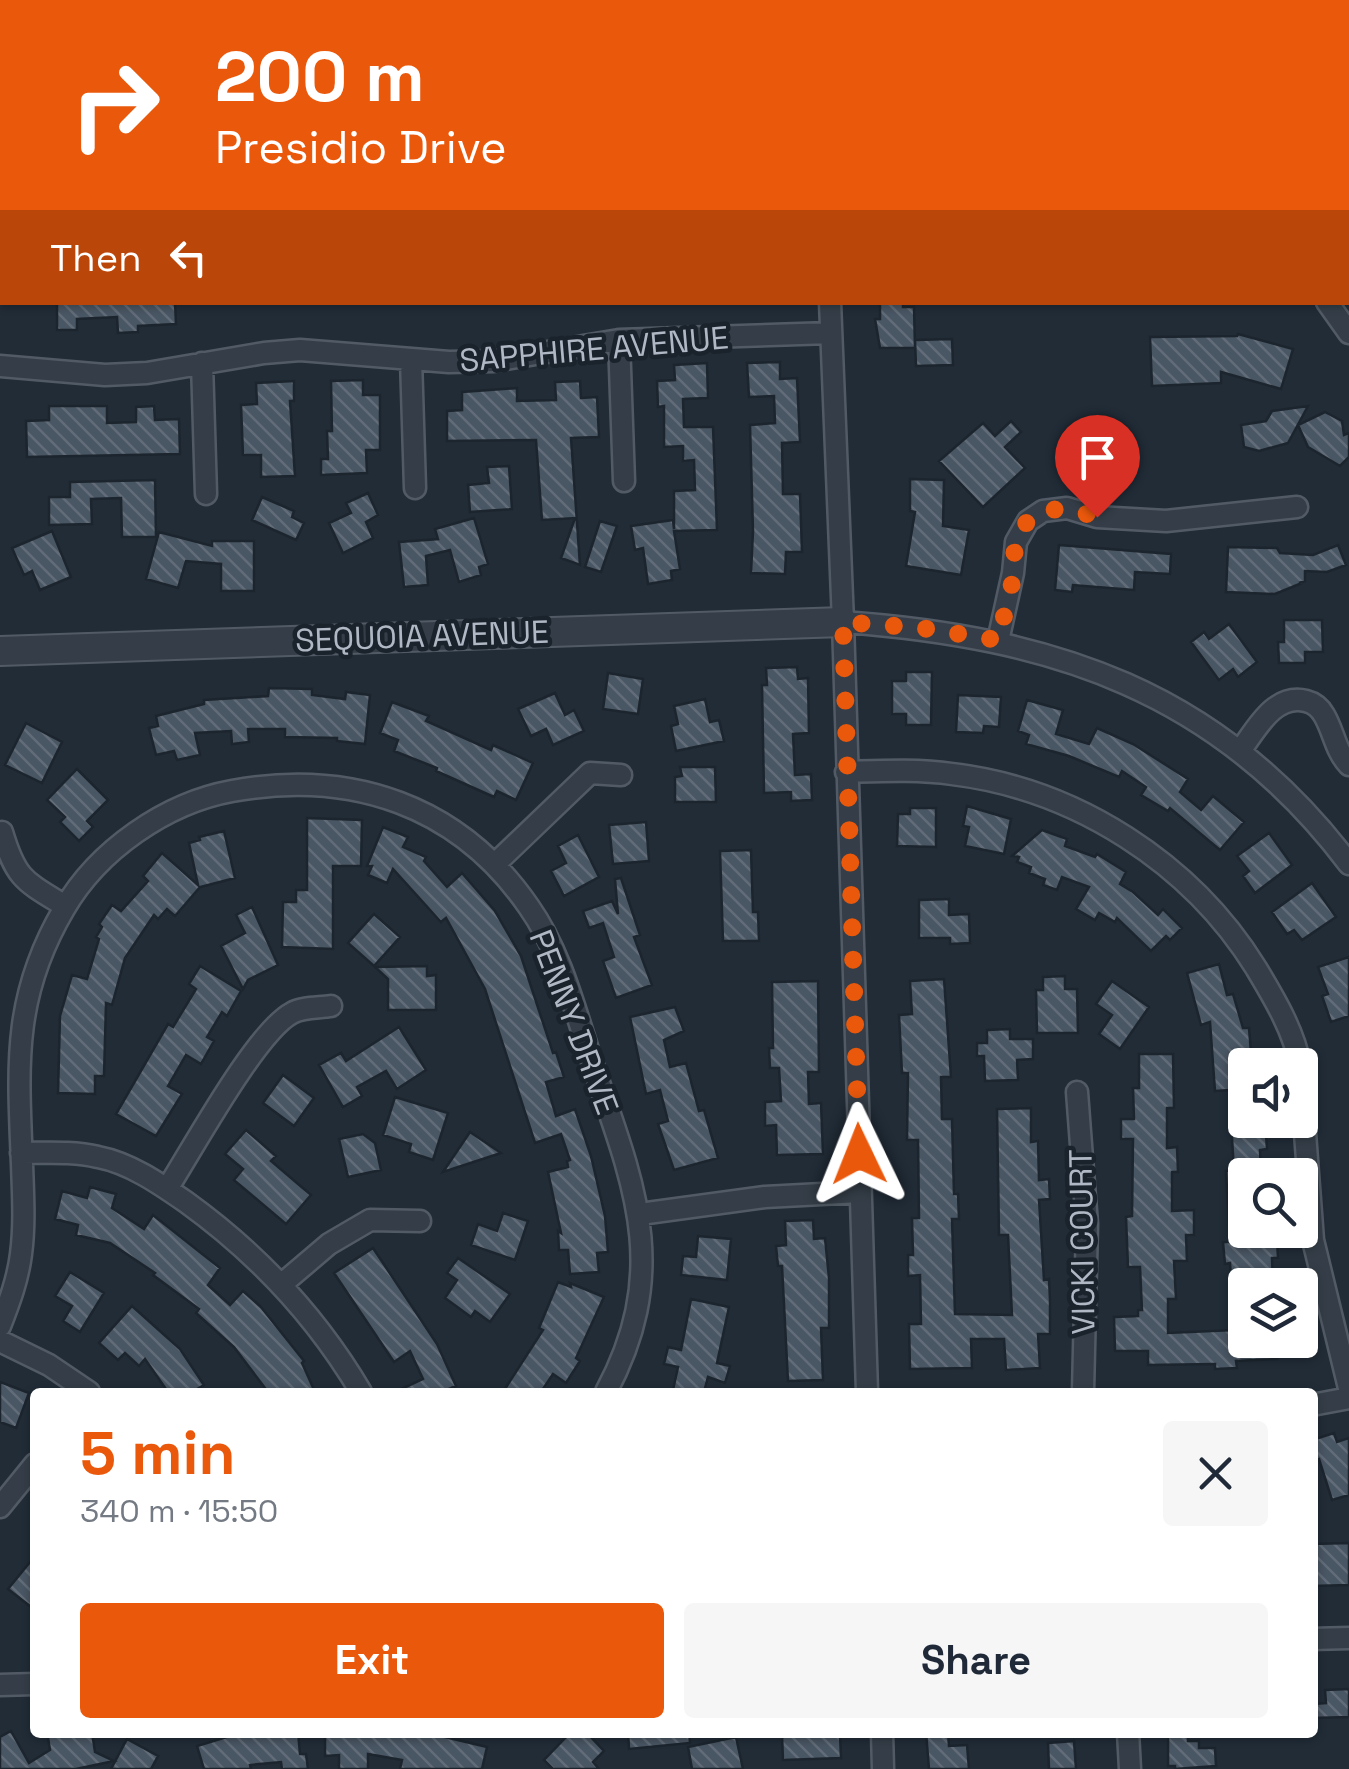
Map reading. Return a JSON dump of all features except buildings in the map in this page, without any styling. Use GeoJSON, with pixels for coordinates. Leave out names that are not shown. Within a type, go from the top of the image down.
{"type":"FeatureCollection","features":[{"type":"Feature","properties":{"kind":"street"},"geometry":{"type":"LineString","coordinates":[[830,305],[868,1388]]}},
{"type":"Feature","properties":{"kind":"street"},"geometry":{"type":"LineString","coordinates":[[1328,305],[1349,332]]}},
{"type":"Feature","properties":{"kind":"street","name":"SAPPHIRE AVENUE"},"geometry":{"type":"LineString","coordinates":[[0,366],[105,375],[146,373],[300,350],[410,360],[494,361],[619,340],[831,332]]}},
{"type":"Feature","properties":{"kind":"street"},"geometry":{"type":"LineString","coordinates":[[619,340],[624,481]]}},
{"type":"Feature","properties":{"kind":"street"},"geometry":{"type":"LineString","coordinates":[[410,360],[415,488]]}},
{"type":"Feature","properties":{"kind":"street"},"geometry":{"type":"LineString","coordinates":[[202,364],[206,494]]}},
{"type":"Feature","properties":{"kind":"street"},"geometry":{"type":"LineString","coordinates":[[998,640],[1014,574],[1016,542],[1028,522],[1044,511],[1067,508],[1097,517],[1166,521],[1296,507]]}},
{"type":"Feature","properties":{"kind":"street"},"geometry":{"type":"LineString","coordinates":[[843,622],[922,628],[998,640],[1138,688],[1190,716],[1240,751],[1286,791],[1349,864]]}},
{"type":"Feature","properties":{"kind":"street","name":"SEQUOIA AVENUE"},"geometry":{"type":"LineString","coordinates":[[0,650],[843,622]]}},
{"type":"Feature","properties":{"kind":"street"},"geometry":{"type":"LineString","coordinates":[[1240,751],[1273,709],[1285,700],[1304,700],[1326,717],[1340,756],[1349,765]]}},
{"type":"Feature","properties":{"kind":"street"},"geometry":{"type":"LineString","coordinates":[[846,772],[913,770],[1001,782],[1102,822],[1150,852],[1194,890],[1246,952],[1283,1018],[1294,1048]]}},
{"type":"Feature","properties":{"kind":"street"},"geometry":{"type":"LineString","coordinates":[[494,864],[590,773],[621,775]]}},
{"type":"Feature","properties":{"kind":"street","name":"PENNY DRIVE"},"geometry":{"type":"LineString","coordinates":[[0,1326],[14,1290],[21,1256],[18,1061],[23,1012],[40,955],[66,906],[104,860],[155,821],[217,794],[273,783],[329,784],[392,799],[449,827],[494,864],[530,908],[556,957],[628,1166],[640,1214],[642,1277],[637,1310],[630,1339],[608,1388]]}},
{"type":"Feature","properties":{"kind":"street"},"geometry":{"type":"LineString","coordinates":[[2,832],[13,868],[66,906]]}},
{"type":"Feature","properties":{"kind":"street"},"geometry":{"type":"LineString","coordinates":[[167,1189],[245,1064],[266,1038],[293,1012],[330,1006]]}},
{"type":"Feature","properties":{"kind":"street","name":"VICKI COURT"},"geometry":{"type":"LineString","coordinates":[[1077,1092],[1087,1224],[1083,1388]]}},
{"type":"Feature","properties":{"kind":"street"},"geometry":{"type":"LineString","coordinates":[[1305,1138],[1313,1240],[1349,1388]]}},
{"type":"Feature","properties":{"kind":"street"},"geometry":{"type":"LineString","coordinates":[[22,1154],[65,1152],[100,1157],[133,1169],[167,1189],[229,1234],[282,1284],[328,1340],[358,1388]]}},
{"type":"Feature","properties":{"kind":"street"},"geometry":{"type":"LineString","coordinates":[[640,1214],[765,1197],[860,1192]]}},
{"type":"Feature","properties":{"kind":"street"},"geometry":{"type":"LineString","coordinates":[[282,1284],[329,1244],[370,1220],[420,1221]]}},
{"type":"Feature","properties":{"kind":"street"},"geometry":{"type":"LineString","coordinates":[[0,1341],[49,1364],[82,1388]]}},
{"type":"Feature","properties":{"kind":"street"},"geometry":{"type":"LineString","coordinates":[[1318,1404],[1349,1398]]}},
{"type":"Feature","properties":{"kind":"street"},"geometry":{"type":"LineString","coordinates":[[0,1507],[30,1470]]}},
{"type":"Feature","properties":{"kind":"street"},"geometry":{"type":"LineString","coordinates":[[1318,1639],[1349,1638]]}},
{"type":"Feature","properties":{"kind":"street"},"geometry":{"type":"LineString","coordinates":[[0,1686],[30,1684]]}},
{"type":"Feature","properties":{"kind":"street"},"geometry":{"type":"LineString","coordinates":[[882,1738],[884,1769]]}},
{"type":"Feature","properties":{"kind":"street"},"geometry":{"type":"LineString","coordinates":[[1128,1738],[1130,1769]]}},
{"type":"Feature","properties":{"kind":"route"},"geometry":{"type":"LineString","coordinates":[[859,1154],[843,622],[922,628],[998,640],[1014,574],[1016,542],[1028,522],[1044,511],[1067,508],[1097,517]]}}]}
